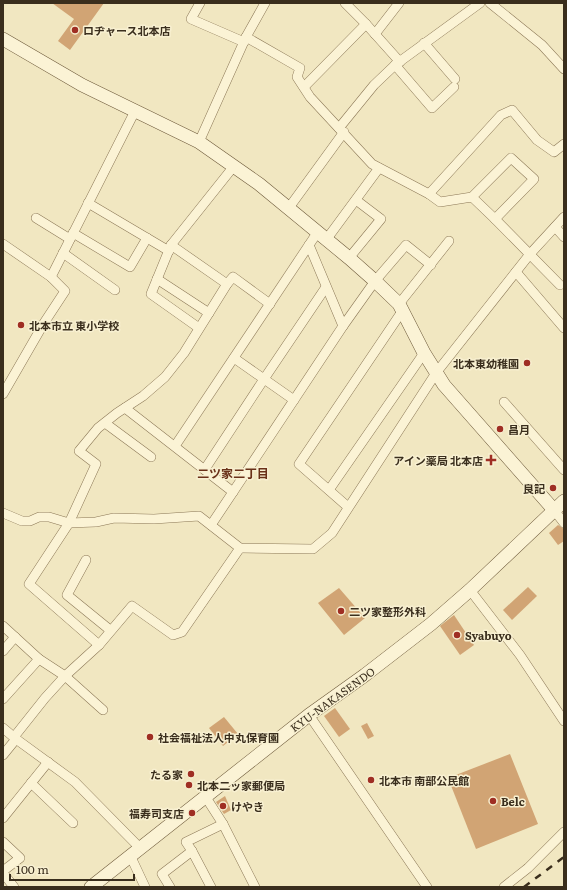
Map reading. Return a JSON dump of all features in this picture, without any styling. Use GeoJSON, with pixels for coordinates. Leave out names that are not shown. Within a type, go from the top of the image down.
{"type":"FeatureCollection","features":[{"type":"Feature","properties":{"kind":"street"},"geometry":{"type":"LineString","coordinates":[[200,3],[191,19],[245,39],[300,68],[297,77],[310,97],[372,164],[429,194],[440,202],[472,197],[511,158],[534,179],[495,219]]}},
{"type":"Feature","properties":{"kind":"street"},"geometry":{"type":"LineString","coordinates":[[199,142],[245,39],[265,3]]}},
{"type":"Feature","properties":{"kind":"street"},"geometry":{"type":"LineString","coordinates":[[345,3],[366,24],[432,108],[454,83],[424,43]]}},
{"type":"Feature","properties":{"kind":"street"},"geometry":{"type":"LineString","coordinates":[[374,34],[400,3]]}},
{"type":"Feature","properties":{"kind":"street"},"geometry":{"type":"LineString","coordinates":[[288,209],[341,130],[374,85],[397,64],[424,43],[480,3]]}},
{"type":"Feature","properties":{"kind":"street"},"geometry":{"type":"LineString","coordinates":[[490,3],[542,45],[564,69]]}},
{"type":"Feature","properties":{"kind":"street"},"geometry":{"type":"LineString","coordinates":[[304,87],[366,24]]}},
{"type":"Feature","properties":{"kind":"street"},"geometry":{"type":"LineString","coordinates":[[3,39],[82,85],[199,142],[259,184],[376,281],[401,308],[424,353],[444,385],[564,523]]}},
{"type":"Feature","properties":{"kind":"street"},"geometry":{"type":"LineString","coordinates":[[429,194],[501,115],[512,110],[537,140],[554,152],[564,144]]}},
{"type":"Feature","properties":{"kind":"street"},"geometry":{"type":"LineString","coordinates":[[51,277],[135,111]]}},
{"type":"Feature","properties":{"kind":"street"},"geometry":{"type":"LineString","coordinates":[[199,328],[151,294],[170,248],[234,166]]}},
{"type":"Feature","properties":{"kind":"street"},"geometry":{"type":"LineString","coordinates":[[175,446],[309,245],[322,236],[356,200],[379,168]]}},
{"type":"Feature","properties":{"kind":"street"},"geometry":{"type":"LineString","coordinates":[[472,197],[560,285]]}},
{"type":"Feature","properties":{"kind":"street"},"geometry":{"type":"LineString","coordinates":[[349,258],[381,219],[356,200]]}},
{"type":"Feature","properties":{"kind":"street"},"geometry":{"type":"LineString","coordinates":[[88,203],[146,238],[170,248],[227,284]]}},
{"type":"Feature","properties":{"kind":"street"},"geometry":{"type":"LineString","coordinates":[[3,513],[22,521],[30,521],[39,517],[49,517],[69,523],[96,522],[114,518],[154,519],[199,516],[240,548],[313,549],[332,533],[436,372],[530,254],[564,217]]}},
{"type":"Feature","properties":{"kind":"street"},"geometry":{"type":"LineString","coordinates":[[36,218],[130,267],[146,238]]}},
{"type":"Feature","properties":{"kind":"street"},"geometry":{"type":"LineString","coordinates":[[555,227],[564,237]]}},
{"type":"Feature","properties":{"kind":"street"},"geometry":{"type":"LineString","coordinates":[[348,507],[299,464],[401,308],[449,241]]}},
{"type":"Feature","properties":{"kind":"street"},"geometry":{"type":"LineString","coordinates":[[3,244],[51,277],[65,290],[3,394]]}},
{"type":"Feature","properties":{"kind":"street"},"geometry":{"type":"LineString","coordinates":[[309,245],[343,326]]}},
{"type":"Feature","properties":{"kind":"street"},"geometry":{"type":"LineString","coordinates":[[211,525],[343,326],[376,281],[406,245],[431,265]]}},
{"type":"Feature","properties":{"kind":"street"},"geometry":{"type":"LineString","coordinates":[[63,253],[115,290]]}},
{"type":"Feature","properties":{"kind":"street"},"geometry":{"type":"LineString","coordinates":[[516,272],[560,316],[564,328]]}},
{"type":"Feature","properties":{"kind":"street"},"geometry":{"type":"LineString","coordinates":[[98,645],[29,584],[69,523],[96,464],[79,451],[98,428],[124,408],[143,396],[165,377],[184,353],[233,276],[270,304]]}},
{"type":"Feature","properties":{"kind":"street"},"geometry":{"type":"LineString","coordinates":[[157,279],[209,313]]}},
{"type":"Feature","properties":{"kind":"street"},"geometry":{"type":"LineString","coordinates":[[205,469],[326,287]]}},
{"type":"Feature","properties":{"kind":"street"},"geometry":{"type":"LineString","coordinates":[[329,490],[424,353]]}},
{"type":"Feature","properties":{"kind":"street"},"geometry":{"type":"LineString","coordinates":[[234,358],[294,400]]}},
{"type":"Feature","properties":{"kind":"street"},"geometry":{"type":"LineString","coordinates":[[504,402],[564,470]]}},
{"type":"Feature","properties":{"kind":"street"},"geometry":{"type":"LineString","coordinates":[[124,408],[233,492]]}},
{"type":"Feature","properties":{"kind":"street"},"geometry":{"type":"LineString","coordinates":[[105,423],[151,457]]}},
{"type":"Feature","properties":{"kind":"street","name":"KYU-NAKASENDO"},"geometry":{"type":"LineString","coordinates":[[91,887],[309,715],[365,675],[431,624],[470,590],[564,501]]}},
{"type":"Feature","properties":{"kind":"street"},"geometry":{"type":"LineString","coordinates":[[3,755],[45,698],[65,676],[98,645],[132,606],[173,635],[182,632],[240,548]]}},
{"type":"Feature","properties":{"kind":"street"},"geometry":{"type":"LineString","coordinates":[[86,560],[68,595],[110,630]]}},
{"type":"Feature","properties":{"kind":"street"},"geometry":{"type":"LineString","coordinates":[[470,590],[520,655],[564,721]]}},
{"type":"Feature","properties":{"kind":"street"},"geometry":{"type":"LineString","coordinates":[[3,626],[39,659],[65,676],[103,710]]}},
{"type":"Feature","properties":{"kind":"street"},"geometry":{"type":"LineString","coordinates":[[3,651],[15,637]]}},
{"type":"Feature","properties":{"kind":"street"},"geometry":{"type":"LineString","coordinates":[[3,699],[39,659]]}},
{"type":"Feature","properties":{"kind":"street"},"geometry":{"type":"LineString","coordinates":[[309,715],[427,887]]}},
{"type":"Feature","properties":{"kind":"street"},"geometry":{"type":"LineString","coordinates":[[3,728],[75,782],[135,852],[145,887]]}},
{"type":"Feature","properties":{"kind":"street"},"geometry":{"type":"LineString","coordinates":[[3,818],[48,762]]}},
{"type":"Feature","properties":{"kind":"street"},"geometry":{"type":"LineString","coordinates":[[31,783],[73,823]]}},
{"type":"Feature","properties":{"kind":"street"},"geometry":{"type":"LineString","coordinates":[[205,796],[223,824],[255,887]]}},
{"type":"Feature","properties":{"kind":"street"},"geometry":{"type":"LineString","coordinates":[[211,887],[186,842],[223,824]]}},
{"type":"Feature","properties":{"kind":"street"},"geometry":{"type":"LineString","coordinates":[[504,887],[528,868],[564,832]]}},
{"type":"Feature","properties":{"kind":"street"},"geometry":{"type":"LineString","coordinates":[[3,842],[20,858],[3,872],[14,887]]}},
{"type":"Feature","properties":{"kind":"street"},"geometry":{"type":"LineString","coordinates":[[170,887],[162,874],[192,851]]}},
{"type":"Feature","properties":{"kind":"building","name":"ロヂャース北本店"},"geometry":{"type":"Polygon","coordinates":[[[52,3],[104,3],[70,50],[58,41],[74,19],[52,3]]]}},
{"type":"Feature","properties":{"kind":"building"},"geometry":{"type":"Polygon","coordinates":[[[558,525],[564,529],[564,541],[558,545],[549,533],[558,525]]]}},
{"type":"Feature","properties":{"kind":"building"},"geometry":{"type":"Polygon","coordinates":[[[528,587],[537,596],[512,620],[503,610],[528,587]]]}},
{"type":"Feature","properties":{"kind":"building","name":"二ツ家整形外科"},"geometry":{"type":"Polygon","coordinates":[[[339,588],[365,618],[344,635],[318,603],[339,588]]]}},
{"type":"Feature","properties":{"kind":"building","name":"Syabuyo"},"geometry":{"type":"Polygon","coordinates":[[[454,615],[474,645],[460,655],[440,626],[454,615]]]}},
{"type":"Feature","properties":{"kind":"building"},"geometry":{"type":"Polygon","coordinates":[[[335,708],[350,729],[339,737],[324,716],[335,708]]]}},
{"type":"Feature","properties":{"kind":"building"},"geometry":{"type":"Polygon","coordinates":[[[224,717],[238,734],[223,746],[209,728],[224,717]]]}},
{"type":"Feature","properties":{"kind":"building"},"geometry":{"type":"Polygon","coordinates":[[[367,723],[374,736],[368,739],[361,726],[367,723]]]}},
{"type":"Feature","properties":{"kind":"building","name":"Belc"},"geometry":{"type":"Polygon","coordinates":[[[510,754],[538,824],[476,849],[448,778],[510,754]]]}},
{"type":"Feature","properties":{"kind":"building","name":"けやき"},"geometry":{"type":"Polygon","coordinates":[[[225,796],[231,810],[224,814],[216,802],[225,796]]]}},
{"type":"Feature","properties":{"kind":"railway"},"geometry":{"type":"LineString","coordinates":[[524,887],[564,857]]}},
{"type":"Feature","properties":{"kind":"place","name":"ロヂャース北本店"},"geometry":{"type":"Point","coordinates":[75,30]}},
{"type":"Feature","properties":{"kind":"place","name":"北本市立 東小学校"},"geometry":{"type":"Point","coordinates":[21,325]}},
{"type":"Feature","properties":{"kind":"place","name":"北本東幼稚園"},"geometry":{"type":"Point","coordinates":[527,363]}},
{"type":"Feature","properties":{"kind":"place","name":"昌月"},"geometry":{"type":"Point","coordinates":[500,429]}},
{"type":"Feature","properties":{"kind":"place","name":"アイン薬局 北本店"},"geometry":{"type":"Point","coordinates":[491,460]}},
{"type":"Feature","properties":{"kind":"place","name":"良記"},"geometry":{"type":"Point","coordinates":[553,488]}},
{"type":"Feature","properties":{"kind":"place","name":"二ツ家整形外科"},"geometry":{"type":"Point","coordinates":[341,611]}},
{"type":"Feature","properties":{"kind":"place","name":"Syabuyo"},"geometry":{"type":"Point","coordinates":[457,635]}},
{"type":"Feature","properties":{"kind":"place","name":"社会福祉法人中丸保育園"},"geometry":{"type":"Point","coordinates":[150,737]}},
{"type":"Feature","properties":{"kind":"place","name":"たる家"},"geometry":{"type":"Point","coordinates":[191,774]}},
{"type":"Feature","properties":{"kind":"place","name":"北本市 南部公民館"},"geometry":{"type":"Point","coordinates":[371,780]}},
{"type":"Feature","properties":{"kind":"place","name":"北本二ッ家郵便局"},"geometry":{"type":"Point","coordinates":[189,785]}},
{"type":"Feature","properties":{"kind":"place","name":"Belc"},"geometry":{"type":"Point","coordinates":[493,801]}},
{"type":"Feature","properties":{"kind":"place","name":"けやき"},"geometry":{"type":"Point","coordinates":[223,806]}},
{"type":"Feature","properties":{"kind":"place","name":"福寿司支店"},"geometry":{"type":"Point","coordinates":[192,813]}},
{"type":"Feature","properties":{"kind":"district","name":"二ツ家二丁目"},"geometry":{"type":"Point","coordinates":[233,473]}}]}
